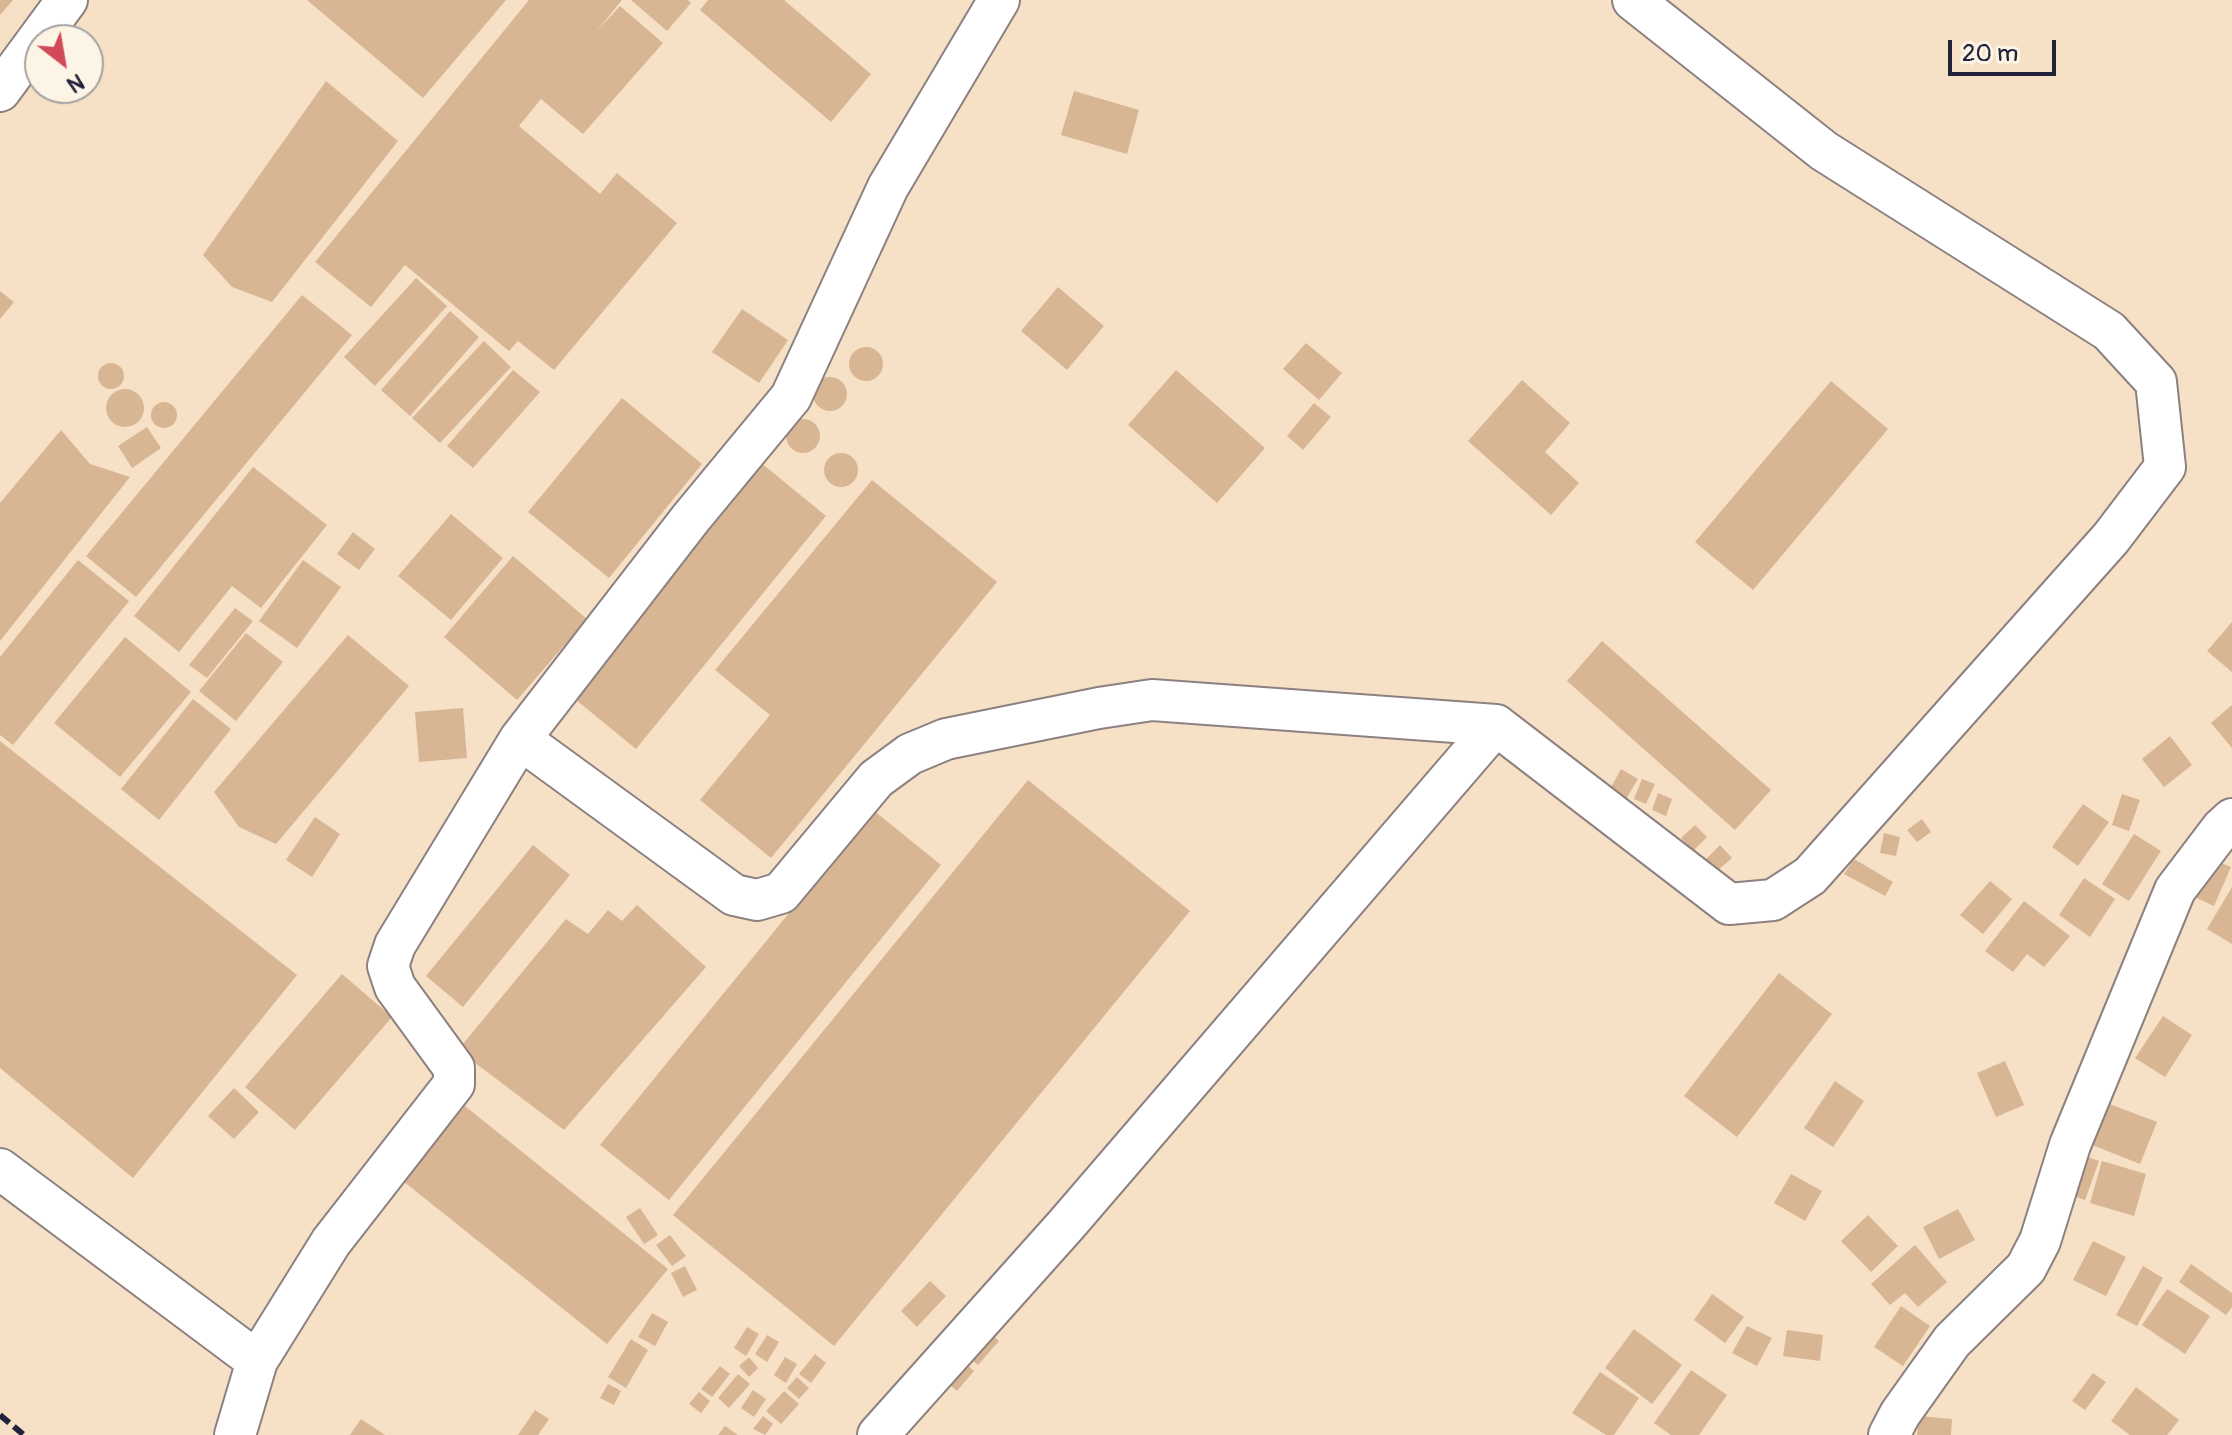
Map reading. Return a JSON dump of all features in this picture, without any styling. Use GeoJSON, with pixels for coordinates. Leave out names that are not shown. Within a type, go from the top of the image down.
{"type":"FeatureCollection","features":[{"type":"Feature","properties":{"kind":"street"},"geometry":{"type":"LineString","coordinates":[[0,91],[67,0]]}},
{"type":"Feature","properties":{"kind":"street"},"geometry":{"type":"LineString","coordinates":[[235,1435],[257,1361],[331,1242],[454,1084],[454,1068],[395,987],[388,966],[395,945],[520,739],[691,518],[791,397],[888,187],[999,0]]}},
{"type":"Feature","properties":{"kind":"street"},"geometry":{"type":"LineString","coordinates":[[520,739],[734,895],[757,900],[781,893],[876,779],[910,754],[946,739],[1152,700],[1496,725],[1729,904],[1773,900],[1810,876],[2111,538],[2165,467],[2156,382],[2109,331],[1824,151],[1633,0]]}},
{"type":"Feature","properties":{"kind":"street"},"geometry":{"type":"LineString","coordinates":[[878,1435],[1066,1225],[1496,725]]}},
{"type":"Feature","properties":{"kind":"street"},"geometry":{"type":"LineString","coordinates":[[1889,1435],[1900,1414],[1952,1341],[2026,1268],[2040,1241],[2070,1145],[2175,890],[2232,819]]}},
{"type":"Feature","properties":{"kind":"street"},"geometry":{"type":"LineString","coordinates":[[0,1169],[257,1361]]}},
{"type":"Feature","properties":{"kind":"building"},"geometry":{"type":"Polygon","coordinates":[[[0,0],[13,0],[0,15],[0,0]]]}},
{"type":"Feature","properties":{"kind":"building"},"geometry":{"type":"Polygon","coordinates":[[[307,0],[506,0],[423,98],[307,0]]]}},
{"type":"Feature","properties":{"kind":"building"},"geometry":{"type":"Polygon","coordinates":[[[529,0],[622,0],[596,32],[620,6],[663,43],[583,134],[541,99],[519,126],[600,194],[617,173],[677,223],[554,370],[518,341],[509,351],[405,265],[371,307],[315,262],[529,0]]]}},
{"type":"Feature","properties":{"kind":"building"},"geometry":{"type":"Polygon","coordinates":[[[631,0],[688,0],[691,3],[667,31],[631,0]]]}},
{"type":"Feature","properties":{"kind":"building"},"geometry":{"type":"Polygon","coordinates":[[[708,0],[784,0],[871,74],[831,122],[700,10],[708,0]]]}},
{"type":"Feature","properties":{"kind":"building"},"geometry":{"type":"Polygon","coordinates":[[[326,81],[398,141],[272,302],[232,287],[203,255],[326,81]]]}},
{"type":"Feature","properties":{"kind":"building"},"geometry":{"type":"Polygon","coordinates":[[[1074,91],[1139,110],[1127,154],[1061,135],[1074,91]]]}},
{"type":"Feature","properties":{"kind":"building"},"geometry":{"type":"Polygon","coordinates":[[[416,278],[447,306],[375,386],[344,357],[416,278]]]}},
{"type":"Feature","properties":{"kind":"building"},"geometry":{"type":"Polygon","coordinates":[[[1058,287],[1104,326],[1067,370],[1021,331],[1058,287]]]}},
{"type":"Feature","properties":{"kind":"building"},"geometry":{"type":"Polygon","coordinates":[[[0,291],[14,302],[0,319],[0,291]]]}},
{"type":"Feature","properties":{"kind":"building"},"geometry":{"type":"Polygon","coordinates":[[[302,295],[352,335],[136,597],[86,556],[302,295]]]}},
{"type":"Feature","properties":{"kind":"building"},"geometry":{"type":"Polygon","coordinates":[[[742,309],[788,340],[759,383],[712,352],[742,309]]]}},
{"type":"Feature","properties":{"kind":"building"},"geometry":{"type":"Polygon","coordinates":[[[450,311],[479,337],[410,416],[381,390],[450,311]]]}},
{"type":"Feature","properties":{"kind":"building"},"geometry":{"type":"Polygon","coordinates":[[[484,341],[511,367],[440,443],[412,418],[484,341]]]}},
{"type":"Feature","properties":{"kind":"building"},"geometry":{"type":"Polygon","coordinates":[[[1306,343],[1342,373],[1319,400],[1283,369],[1306,343]]]}},
{"type":"Feature","properties":{"kind":"building"},"geometry":{"type":"Polygon","coordinates":[[[866,347],[878,352],[883,364],[878,376],[866,381],[854,376],[849,364],[854,352],[866,347]]]}},
{"type":"Feature","properties":{"kind":"building"},"geometry":{"type":"Polygon","coordinates":[[[111,363],[120,367],[124,376],[120,385],[111,389],[102,385],[98,376],[102,367],[111,363]]]}},
{"type":"Feature","properties":{"kind":"building"},"geometry":{"type":"Polygon","coordinates":[[[513,370],[540,392],[473,468],[447,446],[513,370]]]}},
{"type":"Feature","properties":{"kind":"building"},"geometry":{"type":"Polygon","coordinates":[[[1176,370],[1265,448],[1217,503],[1128,425],[1176,370]]]}},
{"type":"Feature","properties":{"kind":"building"},"geometry":{"type":"Polygon","coordinates":[[[830,377],[842,382],[847,394],[842,406],[830,411],[818,406],[813,394],[818,382],[830,377]]]}},
{"type":"Feature","properties":{"kind":"building"},"geometry":{"type":"Polygon","coordinates":[[[1522,380],[1570,423],[1545,452],[1579,483],[1551,515],[1468,441],[1522,380]]]}},
{"type":"Feature","properties":{"kind":"building"},"geometry":{"type":"Polygon","coordinates":[[[1831,381],[1888,429],[1753,590],[1695,542],[1831,381]]]}},
{"type":"Feature","properties":{"kind":"building"},"geometry":{"type":"Polygon","coordinates":[[[125,389],[139,394],[144,408],[139,422],[125,427],[111,422],[106,408],[111,394],[125,389]]]}},
{"type":"Feature","properties":{"kind":"building"},"geometry":{"type":"Polygon","coordinates":[[[622,398],[702,464],[609,578],[528,512],[622,398]]]}},
{"type":"Feature","properties":{"kind":"building"},"geometry":{"type":"Polygon","coordinates":[[[164,402],[173,406],[177,415],[173,424],[164,428],[155,424],[151,415],[155,406],[164,402]]]}},
{"type":"Feature","properties":{"kind":"building"},"geometry":{"type":"Polygon","coordinates":[[[1314,403],[1331,417],[1303,450],[1287,436],[1314,403]]]}},
{"type":"Feature","properties":{"kind":"building"},"geometry":{"type":"Polygon","coordinates":[[[803,419],[815,424],[820,436],[815,448],[803,453],[791,448],[786,436],[791,424],[803,419]]]}},
{"type":"Feature","properties":{"kind":"building"},"geometry":{"type":"Polygon","coordinates":[[[147,427],[161,448],[132,468],[118,446],[147,427]]]}},
{"type":"Feature","properties":{"kind":"building"},"geometry":{"type":"Polygon","coordinates":[[[61,430],[90,464],[130,477],[0,641],[0,503],[61,430]]]}},
{"type":"Feature","properties":{"kind":"building"},"geometry":{"type":"Polygon","coordinates":[[[841,453],[853,458],[858,470],[853,482],[841,487],[829,482],[824,470],[829,458],[841,453]]]}},
{"type":"Feature","properties":{"kind":"building"},"geometry":{"type":"Polygon","coordinates":[[[760,462],[826,516],[636,749],[570,695],[760,462]]]}},
{"type":"Feature","properties":{"kind":"building"},"geometry":{"type":"Polygon","coordinates":[[[253,467],[327,525],[261,608],[232,586],[179,652],[134,616],[253,467]]]}},
{"type":"Feature","properties":{"kind":"building"},"geometry":{"type":"Polygon","coordinates":[[[872,480],[997,582],[771,858],[700,800],[770,715],[715,670],[872,480]]]}},
{"type":"Feature","properties":{"kind":"building"},"geometry":{"type":"Polygon","coordinates":[[[451,514],[503,558],[451,620],[398,576],[451,514]]]}},
{"type":"Feature","properties":{"kind":"building"},"geometry":{"type":"Polygon","coordinates":[[[353,532],[375,549],[359,570],[337,554],[353,532]]]}},
{"type":"Feature","properties":{"kind":"building"},"geometry":{"type":"Polygon","coordinates":[[[513,556],[587,619],[517,700],[444,637],[513,556]]]}},
{"type":"Feature","properties":{"kind":"building"},"geometry":{"type":"Polygon","coordinates":[[[78,560],[129,601],[13,745],[0,735],[0,657],[78,560]]]}},
{"type":"Feature","properties":{"kind":"building"},"geometry":{"type":"Polygon","coordinates":[[[303,560],[341,587],[297,648],[259,621],[303,560]]]}},
{"type":"Feature","properties":{"kind":"building"},"geometry":{"type":"Polygon","coordinates":[[[235,608],[253,621],[207,678],[189,665],[235,608]]]}},
{"type":"Feature","properties":{"kind":"building"},"geometry":{"type":"Polygon","coordinates":[[[2232,622],[2232,672],[2207,651],[2232,622]]]}},
{"type":"Feature","properties":{"kind":"building"},"geometry":{"type":"Polygon","coordinates":[[[246,633],[283,662],[236,721],[199,691],[246,633]]]}},
{"type":"Feature","properties":{"kind":"building"},"geometry":{"type":"Polygon","coordinates":[[[348,635],[409,686],[276,844],[239,827],[214,792],[348,635]]]}},
{"type":"Feature","properties":{"kind":"building"},"geometry":{"type":"Polygon","coordinates":[[[125,637],[191,692],[120,777],[54,723],[125,637]]]}},
{"type":"Feature","properties":{"kind":"building"},"geometry":{"type":"Polygon","coordinates":[[[1602,641],[1771,790],[1735,830],[1567,681],[1602,641]]]}},
{"type":"Feature","properties":{"kind":"building"},"geometry":{"type":"Polygon","coordinates":[[[193,699],[231,729],[159,820],[121,789],[193,699]]]}},
{"type":"Feature","properties":{"kind":"building"},"geometry":{"type":"Polygon","coordinates":[[[2232,705],[2232,748],[2211,723],[2232,705]]]}},
{"type":"Feature","properties":{"kind":"building"},"geometry":{"type":"Polygon","coordinates":[[[463,708],[467,758],[419,762],[415,712],[463,708]]]}},
{"type":"Feature","properties":{"kind":"building"},"geometry":{"type":"Polygon","coordinates":[[[2170,736],[2192,765],[2164,787],[2142,759],[2170,736]]]}},
{"type":"Feature","properties":{"kind":"building"},"geometry":{"type":"Polygon","coordinates":[[[0,741],[297,975],[133,1178],[0,1068],[0,741]]]}},
{"type":"Feature","properties":{"kind":"building"},"geometry":{"type":"Polygon","coordinates":[[[1621,769],[1638,779],[1626,799],[1610,789],[1621,769]]]}},
{"type":"Feature","properties":{"kind":"building"},"geometry":{"type":"Polygon","coordinates":[[[1642,779],[1655,784],[1646,804],[1634,799],[1642,779]]]}},
{"type":"Feature","properties":{"kind":"building"},"geometry":{"type":"Polygon","coordinates":[[[1028,780],[1190,911],[834,1346],[673,1215],[1028,780]]]}},
{"type":"Feature","properties":{"kind":"building"},"geometry":{"type":"Polygon","coordinates":[[[1658,793],[1672,799],[1666,816],[1652,810],[1658,793]]]}},
{"type":"Feature","properties":{"kind":"building"},"geometry":{"type":"Polygon","coordinates":[[[2122,794],[2140,800],[2129,831],[2112,825],[2122,794]]]}},
{"type":"Feature","properties":{"kind":"building"},"geometry":{"type":"Polygon","coordinates":[[[2083,804],[2109,822],[2078,866],[2052,847],[2083,804]]]}},
{"type":"Feature","properties":{"kind":"building"},"geometry":{"type":"Polygon","coordinates":[[[873,810],[941,865],[669,1200],[600,1145],[873,810]]]}},
{"type":"Feature","properties":{"kind":"building"},"geometry":{"type":"Polygon","coordinates":[[[315,817],[340,834],[312,877],[286,860],[315,817]]]}},
{"type":"Feature","properties":{"kind":"building"},"geometry":{"type":"Polygon","coordinates":[[[1922,819],[1931,832],[1917,842],[1907,830],[1922,819]]]}},
{"type":"Feature","properties":{"kind":"building"},"geometry":{"type":"Polygon","coordinates":[[[1695,825],[1707,837],[1693,851],[1681,838],[1695,825]]]}},
{"type":"Feature","properties":{"kind":"building"},"geometry":{"type":"Polygon","coordinates":[[[1884,833],[1900,837],[1896,856],[1880,853],[1884,833]]]}},
{"type":"Feature","properties":{"kind":"building"},"geometry":{"type":"Polygon","coordinates":[[[2134,834],[2161,851],[2129,901],[2102,884],[2134,834]]]}},
{"type":"Feature","properties":{"kind":"building"},"geometry":{"type":"Polygon","coordinates":[[[533,845],[570,875],[463,1007],[426,976],[533,845]]]}},
{"type":"Feature","properties":{"kind":"building"},"geometry":{"type":"Polygon","coordinates":[[[1720,845],[1732,858],[1716,872],[1705,860],[1720,845]]]}},
{"type":"Feature","properties":{"kind":"building"},"geometry":{"type":"Polygon","coordinates":[[[2205,856],[2231,867],[2214,906],[2188,894],[2205,856]]]}},
{"type":"Feature","properties":{"kind":"building"},"geometry":{"type":"Polygon","coordinates":[[[1854,859],[1893,882],[1885,896],[1844,874],[1854,859]]]}},
{"type":"Feature","properties":{"kind":"building"},"geometry":{"type":"Polygon","coordinates":[[[2084,878],[2115,899],[2090,937],[2059,915],[2084,878]]]}},
{"type":"Feature","properties":{"kind":"building"},"geometry":{"type":"Polygon","coordinates":[[[1990,881],[2012,899],[1983,934],[1960,915],[1990,881]]]}},
{"type":"Feature","properties":{"kind":"building"},"geometry":{"type":"Polygon","coordinates":[[[2232,887],[2232,944],[2207,929],[2232,887]]]}},
{"type":"Feature","properties":{"kind":"building"},"geometry":{"type":"Polygon","coordinates":[[[2024,901],[2070,936],[2044,967],[2027,954],[2013,972],[1985,951],[2024,901]]]}},
{"type":"Feature","properties":{"kind":"building"},"geometry":{"type":"Polygon","coordinates":[[[637,905],[706,967],[564,1130],[458,1050],[566,919],[588,934],[608,910],[622,921],[637,905]]]}},
{"type":"Feature","properties":{"kind":"building"},"geometry":{"type":"Polygon","coordinates":[[[1779,973],[1832,1014],[1737,1137],[1684,1096],[1779,973]]]}},
{"type":"Feature","properties":{"kind":"building"},"geometry":{"type":"Polygon","coordinates":[[[342,974],[392,1017],[295,1130],[245,1087],[342,974]]]}},
{"type":"Feature","properties":{"kind":"building"},"geometry":{"type":"Polygon","coordinates":[[[2163,1016],[2192,1035],[2165,1077],[2135,1058],[2163,1016]]]}},
{"type":"Feature","properties":{"kind":"building"},"geometry":{"type":"Polygon","coordinates":[[[2005,1061],[2024,1105],[1996,1117],[1977,1073],[2005,1061]]]}},
{"type":"Feature","properties":{"kind":"building"},"geometry":{"type":"Polygon","coordinates":[[[1835,1081],[1864,1101],[1833,1147],[1804,1128],[1835,1081]]]}},
{"type":"Feature","properties":{"kind":"building"},"geometry":{"type":"Polygon","coordinates":[[[234,1088],[259,1112],[234,1139],[208,1116],[234,1088]]]}},
{"type":"Feature","properties":{"kind":"building"},"geometry":{"type":"Polygon","coordinates":[[[2099,1100],[2157,1122],[2140,1164],[2082,1141],[2099,1100]]]}},
{"type":"Feature","properties":{"kind":"building"},"geometry":{"type":"Polygon","coordinates":[[[465,1106],[668,1269],[607,1344],[403,1181],[465,1106]]]}},
{"type":"Feature","properties":{"kind":"building"},"geometry":{"type":"Polygon","coordinates":[[[2076,1153],[2099,1161],[2085,1200],[2062,1192],[2076,1153]]]}},
{"type":"Feature","properties":{"kind":"building"},"geometry":{"type":"Polygon","coordinates":[[[2102,1161],[2146,1174],[2134,1216],[2090,1203],[2102,1161]]]}},
{"type":"Feature","properties":{"kind":"building"},"geometry":{"type":"Polygon","coordinates":[[[1791,1174],[1822,1191],[1805,1221],[1774,1203],[1791,1174]]]}},
{"type":"Feature","properties":{"kind":"building"},"geometry":{"type":"Polygon","coordinates":[[[640,1208],[658,1235],[644,1244],[626,1217],[640,1208]]]}},
{"type":"Feature","properties":{"kind":"building"},"geometry":{"type":"Polygon","coordinates":[[[1958,1209],[1975,1240],[1939,1259],[1923,1227],[1958,1209]]]}},
{"type":"Feature","properties":{"kind":"building"},"geometry":{"type":"Polygon","coordinates":[[[1868,1215],[1898,1246],[1871,1272],[1841,1241],[1868,1215]]]}},
{"type":"Feature","properties":{"kind":"building"},"geometry":{"type":"Polygon","coordinates":[[[670,1235],[686,1256],[672,1266],[656,1245],[670,1235]]]}},
{"type":"Feature","properties":{"kind":"building"},"geometry":{"type":"Polygon","coordinates":[[[2093,1241],[2126,1257],[2106,1296],[2073,1280],[2093,1241]]]}},
{"type":"Feature","properties":{"kind":"building"},"geometry":{"type":"Polygon","coordinates":[[[1915,1245],[1947,1282],[1918,1307],[1905,1293],[1890,1305],[1871,1284],[1915,1245]]]}},
{"type":"Feature","properties":{"kind":"building"},"geometry":{"type":"Polygon","coordinates":[[[2191,1264],[2232,1293],[2232,1307],[2226,1315],[2179,1282],[2191,1264]]]}},
{"type":"Feature","properties":{"kind":"building"},"geometry":{"type":"Polygon","coordinates":[[[685,1266],[697,1290],[683,1297],[671,1273],[685,1266]]]}},
{"type":"Feature","properties":{"kind":"building"},"geometry":{"type":"Polygon","coordinates":[[[2143,1266],[2163,1278],[2137,1326],[2116,1315],[2143,1266]]]}},
{"type":"Feature","properties":{"kind":"building"},"geometry":{"type":"Polygon","coordinates":[[[930,1281],[946,1296],[917,1327],[901,1311],[930,1281]]]}},
{"type":"Feature","properties":{"kind":"building"},"geometry":{"type":"Polygon","coordinates":[[[2167,1289],[2210,1316],[2185,1354],[2142,1325],[2167,1289]]]}},
{"type":"Feature","properties":{"kind":"building"},"geometry":{"type":"Polygon","coordinates":[[[1712,1294],[1744,1317],[1725,1343],[1694,1320],[1712,1294]]]}},
{"type":"Feature","properties":{"kind":"building"},"geometry":{"type":"Polygon","coordinates":[[[1901,1306],[1930,1326],[1903,1366],[1874,1347],[1901,1306]]]}},
{"type":"Feature","properties":{"kind":"building"},"geometry":{"type":"Polygon","coordinates":[[[652,1313],[668,1322],[655,1346],[638,1337],[652,1313]]]}},
{"type":"Feature","properties":{"kind":"building"},"geometry":{"type":"Polygon","coordinates":[[[1747,1326],[1772,1338],[1757,1366],[1732,1353],[1747,1326]]]}},
{"type":"Feature","properties":{"kind":"building"},"geometry":{"type":"Polygon","coordinates":[[[747,1327],[759,1334],[746,1356],[734,1348],[747,1327]]]}},
{"type":"Feature","properties":{"kind":"building"},"geometry":{"type":"Polygon","coordinates":[[[1634,1329],[1682,1365],[1652,1404],[1605,1368],[1634,1329]]]}},
{"type":"Feature","properties":{"kind":"building"},"geometry":{"type":"Polygon","coordinates":[[[987,1330],[999,1341],[978,1365],[965,1354],[987,1330]]]}},
{"type":"Feature","properties":{"kind":"building"},"geometry":{"type":"Polygon","coordinates":[[[1787,1330],[1823,1335],[1820,1361],[1783,1356],[1787,1330]]]}},
{"type":"Feature","properties":{"kind":"building"},"geometry":{"type":"Polygon","coordinates":[[[767,1335],[779,1342],[767,1362],[755,1354],[767,1335]]]}},
{"type":"Feature","properties":{"kind":"building"},"geometry":{"type":"Polygon","coordinates":[[[631,1339],[648,1350],[626,1388],[608,1377],[631,1339]]]}},
{"type":"Feature","properties":{"kind":"building"},"geometry":{"type":"Polygon","coordinates":[[[815,1354],[826,1363],[811,1383],[799,1374],[815,1354]]]}},
{"type":"Feature","properties":{"kind":"building"},"geometry":{"type":"Polygon","coordinates":[[[749,1357],[758,1368],[749,1377],[739,1366],[749,1357]]]}},
{"type":"Feature","properties":{"kind":"building"},"geometry":{"type":"Polygon","coordinates":[[[785,1357],[797,1364],[786,1383],[774,1375],[785,1357]]]}},
{"type":"Feature","properties":{"kind":"building"},"geometry":{"type":"Polygon","coordinates":[[[960,1359],[974,1371],[957,1391],[943,1379],[960,1359]]]}},
{"type":"Feature","properties":{"kind":"building"},"geometry":{"type":"Polygon","coordinates":[[[720,1366],[730,1374],[712,1397],[701,1389],[720,1366]]]}},
{"type":"Feature","properties":{"kind":"building"},"geometry":{"type":"Polygon","coordinates":[[[1691,1370],[1727,1395],[1699,1435],[1671,1435],[1654,1423],[1691,1370]]]}},
{"type":"Feature","properties":{"kind":"building"},"geometry":{"type":"Polygon","coordinates":[[[1600,1372],[1639,1398],[1614,1435],[1606,1435],[1572,1413],[1600,1372]]]}},
{"type":"Feature","properties":{"kind":"building"},"geometry":{"type":"Polygon","coordinates":[[[2093,1373],[2106,1382],[2085,1410],[2072,1401],[2093,1373]]]}},
{"type":"Feature","properties":{"kind":"building"},"geometry":{"type":"Polygon","coordinates":[[[738,1374],[750,1384],[729,1408],[718,1398],[738,1374]]]}},
{"type":"Feature","properties":{"kind":"building"},"geometry":{"type":"Polygon","coordinates":[[[797,1377],[809,1388],[799,1399],[787,1388],[797,1377]]]}},
{"type":"Feature","properties":{"kind":"building"},"geometry":{"type":"Polygon","coordinates":[[[608,1384],[621,1391],[614,1405],[600,1398],[608,1384]]]}},
{"type":"Feature","properties":{"kind":"building"},"geometry":{"type":"Polygon","coordinates":[[[2136,1387],[2179,1420],[2167,1435],[2130,1435],[2111,1421],[2136,1387]]]}},
{"type":"Feature","properties":{"kind":"building"},"geometry":{"type":"Polygon","coordinates":[[[753,1390],[766,1399],[754,1417],[741,1408],[753,1390]]]}},
{"type":"Feature","properties":{"kind":"building"},"geometry":{"type":"Polygon","coordinates":[[[784,1391],[799,1404],[781,1424],[766,1411],[784,1391]]]}},
{"type":"Feature","properties":{"kind":"building"},"geometry":{"type":"Polygon","coordinates":[[[699,1392],[710,1401],[701,1413],[689,1404],[699,1392]]]}},
{"type":"Feature","properties":{"kind":"building"},"geometry":{"type":"Polygon","coordinates":[[[535,1410],[549,1419],[538,1435],[518,1435],[535,1410]]]}},
{"type":"Feature","properties":{"kind":"building"},"geometry":{"type":"Polygon","coordinates":[[[763,1416],[773,1424],[765,1435],[753,1429],[763,1416]]]}},
{"type":"Feature","properties":{"kind":"building"},"geometry":{"type":"Polygon","coordinates":[[[1919,1416],[1952,1419],[1951,1435],[1917,1435],[1919,1416]]]}},
{"type":"Feature","properties":{"kind":"building"},"geometry":{"type":"Polygon","coordinates":[[[361,1419],[385,1435],[350,1435],[361,1419]]]}},
{"type":"Feature","properties":{"kind":"building"},"geometry":{"type":"Polygon","coordinates":[[[725,1426],[738,1435],[718,1435],[725,1426]]]}},
{"type":"Feature","properties":{"kind":"railway"},"geometry":{"type":"LineString","coordinates":[[0,1415],[24,1435]]}}]}
